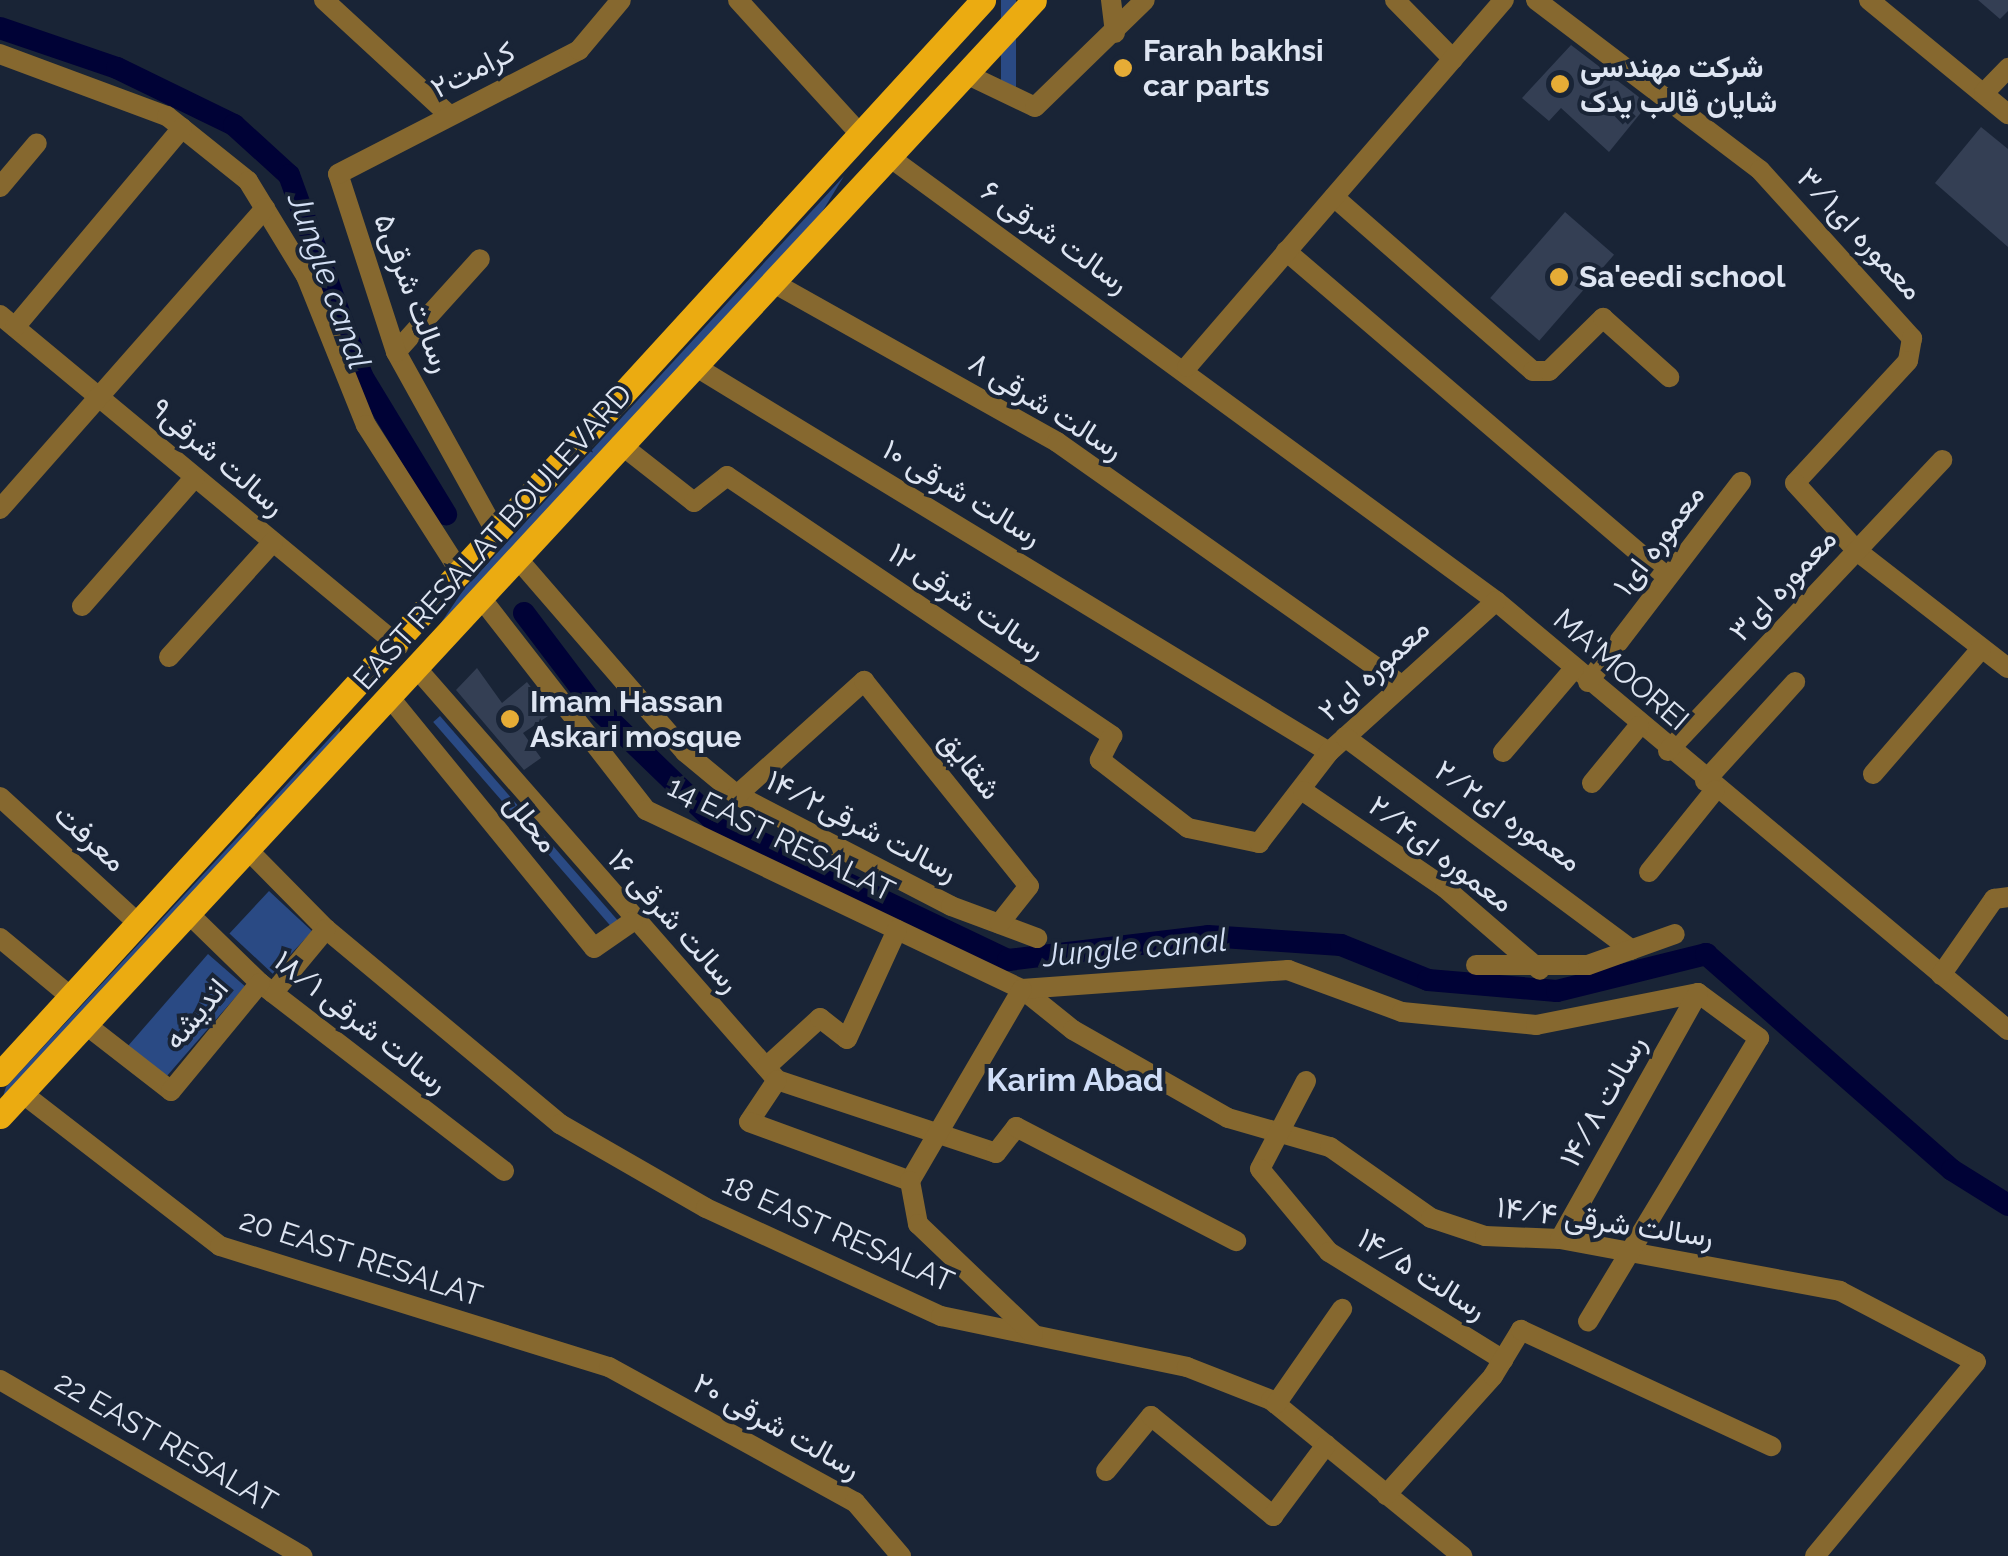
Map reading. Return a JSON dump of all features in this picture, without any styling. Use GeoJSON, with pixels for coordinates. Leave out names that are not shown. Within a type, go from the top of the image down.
{"type":"FeatureCollection","features":[{"type":"Feature","properties":{"kind":"main road","name":"EAST RESALAT BOULEVARD"},"geometry":{"type":"LineString","coordinates":[[0,1074],[398,646],[983,0]]}},
{"type":"Feature","properties":{"kind":"main road","name":"EAST RESALAT BOULEVARD"},"geometry":{"type":"LineString","coordinates":[[0,1116],[419,671],[620,444],[1034,0]]}},
{"type":"Feature","properties":{"kind":"main road"},"geometry":{"type":"LineString","coordinates":[[599,424],[620,444]]}},
{"type":"Feature","properties":{"kind":"street","name":"کرامت۲"},"geometry":{"type":"LineString","coordinates":[[338,174],[579,50],[621,0]]}},
{"type":"Feature","properties":{"kind":"street"},"geometry":{"type":"LineString","coordinates":[[738,0],[861,135]]}},
{"type":"Feature","properties":{"kind":"street"},"geometry":{"type":"LineString","coordinates":[[1111,0],[1115,33]]}},
{"type":"Feature","properties":{"kind":"street"},"geometry":{"type":"LineString","coordinates":[[966,74],[1035,107],[1145,0]]}},
{"type":"Feature","properties":{"kind":"street"},"geometry":{"type":"LineString","coordinates":[[1395,0],[1453,59]]}},
{"type":"Feature","properties":{"kind":"street"},"geometry":{"type":"LineString","coordinates":[[1186,367],[1504,0]]}},
{"type":"Feature","properties":{"kind":"street","name":"معموره ای۳/۱"},"geometry":{"type":"LineString","coordinates":[[1536,0],[1760,170],[1912,338],[1908,361],[1794,483],[1857,550]]}},
{"type":"Feature","properties":{"kind":"street"},"geometry":{"type":"LineString","coordinates":[[1869,0],[2008,114]]}},
{"type":"Feature","properties":{"kind":"street"},"geometry":{"type":"LineString","coordinates":[[338,4],[449,115]]}},
{"type":"Feature","properties":{"kind":"street"},"geometry":{"type":"LineString","coordinates":[[0,54],[182,128],[248,181],[306,276],[366,424],[462,575]]}},
{"type":"Feature","properties":{"kind":"street"},"geometry":{"type":"LineString","coordinates":[[1984,94],[2008,68]]}},
{"type":"Feature","properties":{"kind":"street"},"geometry":{"type":"LineString","coordinates":[[7,321],[182,128]]}},
{"type":"Feature","properties":{"kind":"street"},"geometry":{"type":"LineString","coordinates":[[0,187],[38,142]]}},
{"type":"Feature","properties":{"kind":"street","name":"رسالت شرقی ۶"},"geometry":{"type":"LineString","coordinates":[[888,156],[1186,367]]}},
{"type":"Feature","properties":{"kind":"street","name":"رسالت شرقی۵"},"geometry":{"type":"LineString","coordinates":[[338,174],[396,352],[498,536]]}},
{"type":"Feature","properties":{"kind":"street"},"geometry":{"type":"LineString","coordinates":[[1334,196],[1533,372],[1549,371],[1603,318],[1669,377]]}},
{"type":"Feature","properties":{"kind":"street"},"geometry":{"type":"LineString","coordinates":[[0,509],[102,400],[265,208]]}},
{"type":"Feature","properties":{"kind":"street"},"geometry":{"type":"LineString","coordinates":[[1286,252],[1668,578]]}},
{"type":"Feature","properties":{"kind":"street"},"geometry":{"type":"LineString","coordinates":[[396,352],[480,259]]}},
{"type":"Feature","properties":{"kind":"street","name":"رسالت شرقی ۸"},"geometry":{"type":"LineString","coordinates":[[772,282],[1056,442],[1400,684]]}},
{"type":"Feature","properties":{"kind":"street","name":"رسالت شرقی۹"},"geometry":{"type":"LineString","coordinates":[[7,321],[398,646]]}},
{"type":"Feature","properties":{"kind":"street","name":"رسالت شرقی ۱۰"},"geometry":{"type":"LineString","coordinates":[[693,365],[1200,673],[1337,744]]}},
{"type":"Feature","properties":{"kind":"street","name":"MA'MOOREI"},"geometry":{"type":"LineString","coordinates":[[1186,367],[1496,601],[1668,751],[2008,1030]]}},
{"type":"Feature","properties":{"kind":"street","name":"رسالت شرقی ۱۲"},"geometry":{"type":"LineString","coordinates":[[620,444],[694,502],[727,476],[1112,736],[1100,760],[1188,828],[1259,843]]}},
{"type":"Feature","properties":{"kind":"street","name":"معموره ای۳"},"geometry":{"type":"LineString","coordinates":[[1668,751],[1942,460]]}},
{"type":"Feature","properties":{"kind":"street"},"geometry":{"type":"LineString","coordinates":[[82,606],[195,477]]}},
{"type":"Feature","properties":{"kind":"street","name":"معموره ای۱"},"geometry":{"type":"LineString","coordinates":[[1503,752],[1581,676],[1668,578],[1741,482]]}},
{"type":"Feature","properties":{"kind":"street"},"geometry":{"type":"LineString","coordinates":[[169,657],[274,542]]}},
{"type":"Feature","properties":{"kind":"street"},"geometry":{"type":"LineString","coordinates":[[1857,550],[2008,668]]}},
{"type":"Feature","properties":{"kind":"street","name":"رسالت شرقی۱۴/۲"},"geometry":{"type":"LineString","coordinates":[[517,558],[685,752],[738,794],[999,924],[1037,938]]}},
{"type":"Feature","properties":{"kind":"street","name":"14 EAST RESALAT"},"geometry":{"type":"LineString","coordinates":[[482,598],[646,810],[1022,989]]}},
{"type":"Feature","properties":{"kind":"street","name":"معموره ای۲"},"geometry":{"type":"LineString","coordinates":[[1259,843],[1337,744],[1496,601]]}},
{"type":"Feature","properties":{"kind":"street"},"geometry":{"type":"LineString","coordinates":[[1873,774],[1981,649]]}},
{"type":"Feature","properties":{"kind":"street","name":"رسالت شرقی ۱۶"},"geometry":{"type":"LineString","coordinates":[[419,671],[771,1074]]}},
{"type":"Feature","properties":{"kind":"street","name":"شقایق"},"geometry":{"type":"LineString","coordinates":[[738,794],[864,681],[1029,886],[999,924]]}},
{"type":"Feature","properties":{"kind":"street"},"geometry":{"type":"LineString","coordinates":[[1649,872],[1710,786],[1795,682]]}},
{"type":"Feature","properties":{"kind":"street","name":"محلل"},"geometry":{"type":"LineString","coordinates":[[391,699],[594,948],[634,921]]}},
{"type":"Feature","properties":{"kind":"street"},"geometry":{"type":"LineString","coordinates":[[1592,783],[1639,726]]}},
{"type":"Feature","properties":{"kind":"street","name":"معموره ای۲/۲"},"geometry":{"type":"LineString","coordinates":[[1337,744],[1632,950]]}},
{"type":"Feature","properties":{"kind":"street","name":"معموره ای۲/۴"},"geometry":{"type":"LineString","coordinates":[[1303,791],[1445,888],[1540,970]]}},
{"type":"Feature","properties":{"kind":"street","name":"معرفت"},"geometry":{"type":"LineString","coordinates":[[0,797],[139,924]]}},
{"type":"Feature","properties":{"kind":"street","name":"18 EAST RESALAT"},"geometry":{"type":"LineString","coordinates":[[248,850],[326,929],[560,1124],[674,1189],[942,1316],[1187,1368],[1276,1404],[1462,1556]]}},
{"type":"Feature","properties":{"kind":"street"},"geometry":{"type":"LineString","coordinates":[[1941,975],[2004,896]]}},
{"type":"Feature","properties":{"kind":"street","name":"رسالت شرقی ۱۸/۱"},"geometry":{"type":"LineString","coordinates":[[188,914],[266,988],[504,1170]]}},
{"type":"Feature","properties":{"kind":"street"},"geometry":{"type":"LineString","coordinates":[[266,988],[326,929]]}},
{"type":"Feature","properties":{"kind":"street"},"geometry":{"type":"LineString","coordinates":[[897,930],[848,1039],[820,1018],[771,1074],[749,1122],[910,1181]]}},
{"type":"Feature","properties":{"kind":"street"},"geometry":{"type":"LineString","coordinates":[[1476,965],[1540,970],[1632,950],[1675,934]]}},
{"type":"Feature","properties":{"kind":"street"},"geometry":{"type":"LineString","coordinates":[[0,938],[72,997]]}},
{"type":"Feature","properties":{"kind":"street","name":"رسالت ۱۴/۸"},"geometry":{"type":"LineString","coordinates":[[1022,989],[1288,970],[1402,1012],[1536,1025],[1698,993]]}},
{"type":"Feature","properties":{"kind":"street","name":"اندیشه"},"geometry":{"type":"LineString","coordinates":[[85,1024],[171,1091],[266,988]]}},
{"type":"Feature","properties":{"kind":"street"},"geometry":{"type":"LineString","coordinates":[[1022,989],[910,1181],[918,1224],[1034,1335]]}},
{"type":"Feature","properties":{"kind":"street","name":"رسالت شرقی ۱۴/۴"},"geometry":{"type":"LineString","coordinates":[[1022,989],[1073,1030],[1271,1136],[1330,1147],[1431,1218],[1485,1236],[1560,1239],[1840,1290],[1976,1362],[1815,1556]]}},
{"type":"Feature","properties":{"kind":"street"},"geometry":{"type":"LineString","coordinates":[[1588,1321],[1624,1250],[1759,1038],[1698,993]]}},
{"type":"Feature","properties":{"kind":"street","name":"رسالت ۱۴/۸"},"geometry":{"type":"LineString","coordinates":[[1560,1239],[1698,993]]}},
{"type":"Feature","properties":{"kind":"street"},"geometry":{"type":"LineString","coordinates":[[771,1074],[938,1128],[996,1153],[1016,1127],[1236,1241]]}},
{"type":"Feature","properties":{"kind":"street"},"geometry":{"type":"LineString","coordinates":[[1271,1136],[1306,1082]]}},
{"type":"Feature","properties":{"kind":"street","name":"20 EAST RESALAT"},"geometry":{"type":"LineString","coordinates":[[22,1093],[220,1246],[609,1367],[855,1502],[901,1556]]}},
{"type":"Feature","properties":{"kind":"street","name":"رسالت ۱۴/۵"},"geometry":{"type":"LineString","coordinates":[[1271,1136],[1260,1169],[1329,1252],[1503,1360]]}},
{"type":"Feature","properties":{"kind":"street"},"geometry":{"type":"LineString","coordinates":[[1276,1404],[1342,1308]]}},
{"type":"Feature","properties":{"kind":"street"},"geometry":{"type":"LineString","coordinates":[[1386,1495],[1503,1360],[1521,1330],[1771,1446]]}},
{"type":"Feature","properties":{"kind":"street","name":"22 EAST RESALAT"},"geometry":{"type":"LineString","coordinates":[[0,1380],[302,1556]]}},
{"type":"Feature","properties":{"kind":"street"},"geometry":{"type":"LineString","coordinates":[[1106,1471],[1151,1416],[1273,1516],[1326,1445]]}},
{"type":"Feature","properties":{"kind":"shaded area"},"geometry":{"type":"Polygon","coordinates":[[[1001,0],[1016,0],[1016,94],[1001,94],[1001,0]]]}},
{"type":"Feature","properties":{"kind":"shaded area"},"geometry":{"type":"Polygon","coordinates":[[[844,176],[822,212],[428,642],[464,589],[844,176]]]}},
{"type":"Feature","properties":{"kind":"shaded area"},"geometry":{"type":"Polygon","coordinates":[[[440,716],[622,926],[616,932],[433,722],[440,716]]]}},
{"type":"Feature","properties":{"kind":"shaded area"},"geometry":{"type":"Polygon","coordinates":[[[340,727],[339,744],[0,1106],[6,1087],[340,727]]]}},
{"type":"Feature","properties":{"kind":"shaded area"},"geometry":{"type":"Polygon","coordinates":[[[269,891],[312,931],[273,974],[229,933],[269,891]]]}},
{"type":"Feature","properties":{"kind":"shaded area"},"geometry":{"type":"Polygon","coordinates":[[[208,954],[245,986],[164,1079],[127,1047],[208,954]]]}},
{"type":"Feature","properties":{"kind":"building"},"geometry":{"type":"Polygon","coordinates":[[[1978,0],[2008,0],[2008,11],[2000,19],[1978,0]]]}},
{"type":"Feature","properties":{"kind":"building"},"geometry":{"type":"Polygon","coordinates":[[[1571,45],[1648,104],[1609,152],[1561,108],[1549,121],[1522,98],[1571,45]]]}},
{"type":"Feature","properties":{"kind":"building"},"geometry":{"type":"Polygon","coordinates":[[[1981,127],[2008,149],[2008,247],[1935,183],[1981,127]]]}},
{"type":"Feature","properties":{"kind":"building","name":"Sa'eedi school"},"geometry":{"type":"Polygon","coordinates":[[[1565,212],[1614,255],[1539,341],[1490,298],[1565,212]]]}},
{"type":"Feature","properties":{"kind":"building","name":"Imam Hassan Askari mosque"},"geometry":{"type":"Polygon","coordinates":[[[477,668],[502,703],[527,682],[551,714],[523,733],[541,758],[524,770],[456,690],[477,668]]]}},
{"type":"Feature","properties":{"kind":"waterway","name":"Jungle canal"},"geometry":{"type":"LineString","coordinates":[[0,28],[117,68],[234,125],[289,175],[362,376],[446,514]]}},
{"type":"Feature","properties":{"kind":"waterway","name":"Jungle canal"},"geometry":{"type":"LineString","coordinates":[[524,613],[592,703],[712,819],[1008,960],[1208,936],[1341,945],[1428,980],[1557,991],[1706,954],[1952,1170],[2008,1205]]}},
{"type":"Feature","properties":{"kind":"place","name":"Farah bakhsi car parts"},"geometry":{"type":"Point","coordinates":[1123,68]}},
{"type":"Feature","properties":{"kind":"place","name":"شرکت مهندسی شایان قالب یدک"},"geometry":{"type":"Point","coordinates":[1560,84]}},
{"type":"Feature","properties":{"kind":"place","name":"Sa'eedi school"},"geometry":{"type":"Point","coordinates":[1559,277]}},
{"type":"Feature","properties":{"kind":"place","name":"Imam Hassan Askari mosque"},"geometry":{"type":"Point","coordinates":[510,719]}},
{"type":"Feature","properties":{"kind":"district","name":"Karim Abad"},"geometry":{"type":"Point","coordinates":[1075,1080]}}]}
